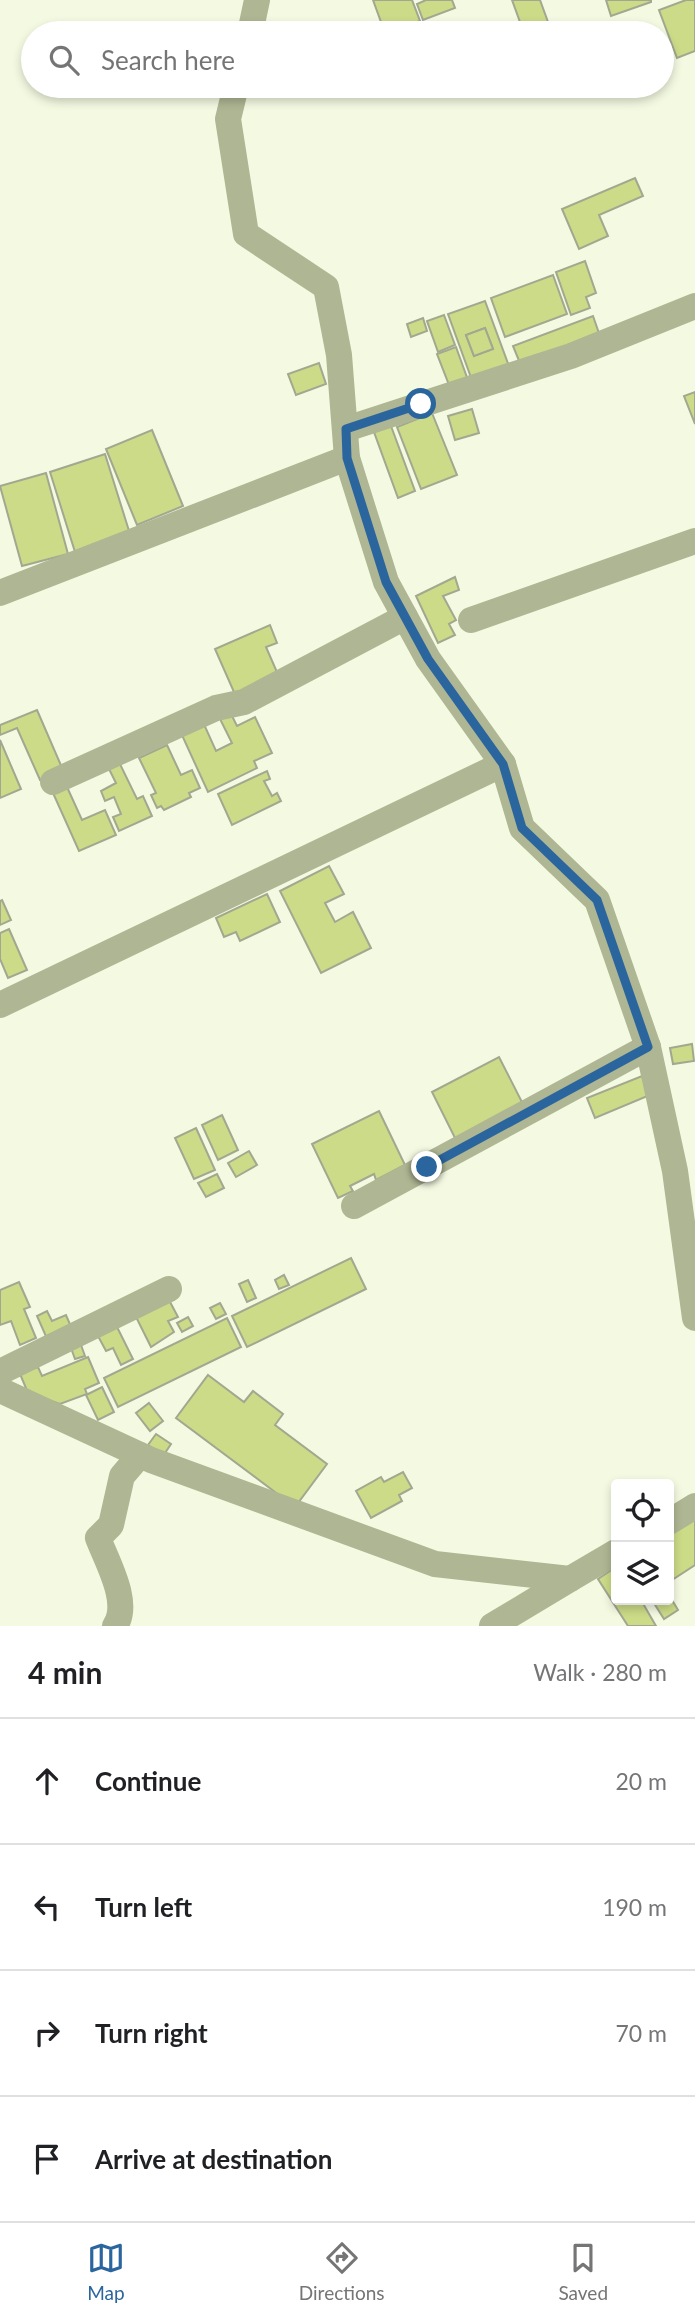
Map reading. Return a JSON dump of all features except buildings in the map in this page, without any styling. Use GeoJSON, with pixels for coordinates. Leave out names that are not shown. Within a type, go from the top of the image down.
{"type":"FeatureCollection","features":[{"type":"Feature","properties":{"kind":"street"},"geometry":{"type":"LineString","coordinates":[[253,21],[257,0]]}},
{"type":"Feature","properties":{"kind":"street"},"geometry":{"type":"LineString","coordinates":[[233,98],[228,119],[246,234],[326,287],[339,355],[347,458],[386,582],[428,659],[503,764],[522,828],[597,900],[648,1047],[675,1171],[695,1318]]}},
{"type":"Feature","properties":{"kind":"street"},"geometry":{"type":"LineString","coordinates":[[346,429],[572,356],[695,306]]}},
{"type":"Feature","properties":{"kind":"street"},"geometry":{"type":"LineString","coordinates":[[0,593],[347,458]]}},
{"type":"Feature","properties":{"kind":"street"},"geometry":{"type":"LineString","coordinates":[[471,620],[695,541]]}},
{"type":"Feature","properties":{"kind":"street"},"geometry":{"type":"LineString","coordinates":[[53,782],[216,708],[243,702],[405,617]]}},
{"type":"Feature","properties":{"kind":"street"},"geometry":{"type":"LineString","coordinates":[[0,1005],[503,764]]}},
{"type":"Feature","properties":{"kind":"street"},"geometry":{"type":"LineString","coordinates":[[354,1206],[648,1047]]}},
{"type":"Feature","properties":{"kind":"street"},"geometry":{"type":"LineString","coordinates":[[0,1372],[169,1289]]}},
{"type":"Feature","properties":{"kind":"street"},"geometry":{"type":"LineString","coordinates":[[0,1390],[139,1455],[249,1499],[435,1564],[570,1579]]}},
{"type":"Feature","properties":{"kind":"street"},"geometry":{"type":"LineString","coordinates":[[115,1626],[121,1617],[119,1598],[98,1538],[111,1525],[122,1476],[139,1455]]}},
{"type":"Feature","properties":{"kind":"street"},"geometry":{"type":"LineString","coordinates":[[674,1518],[695,1506]]}},
{"type":"Feature","properties":{"kind":"street"},"geometry":{"type":"LineString","coordinates":[[492,1626],[611,1555]]}},
{"type":"Feature","properties":{"kind":"route"},"geometry":{"type":"LineString","coordinates":[[421,404],[346,429],[347,458],[386,582],[428,659],[503,764],[522,828],[597,900],[648,1047],[427,1167]]}}]}
